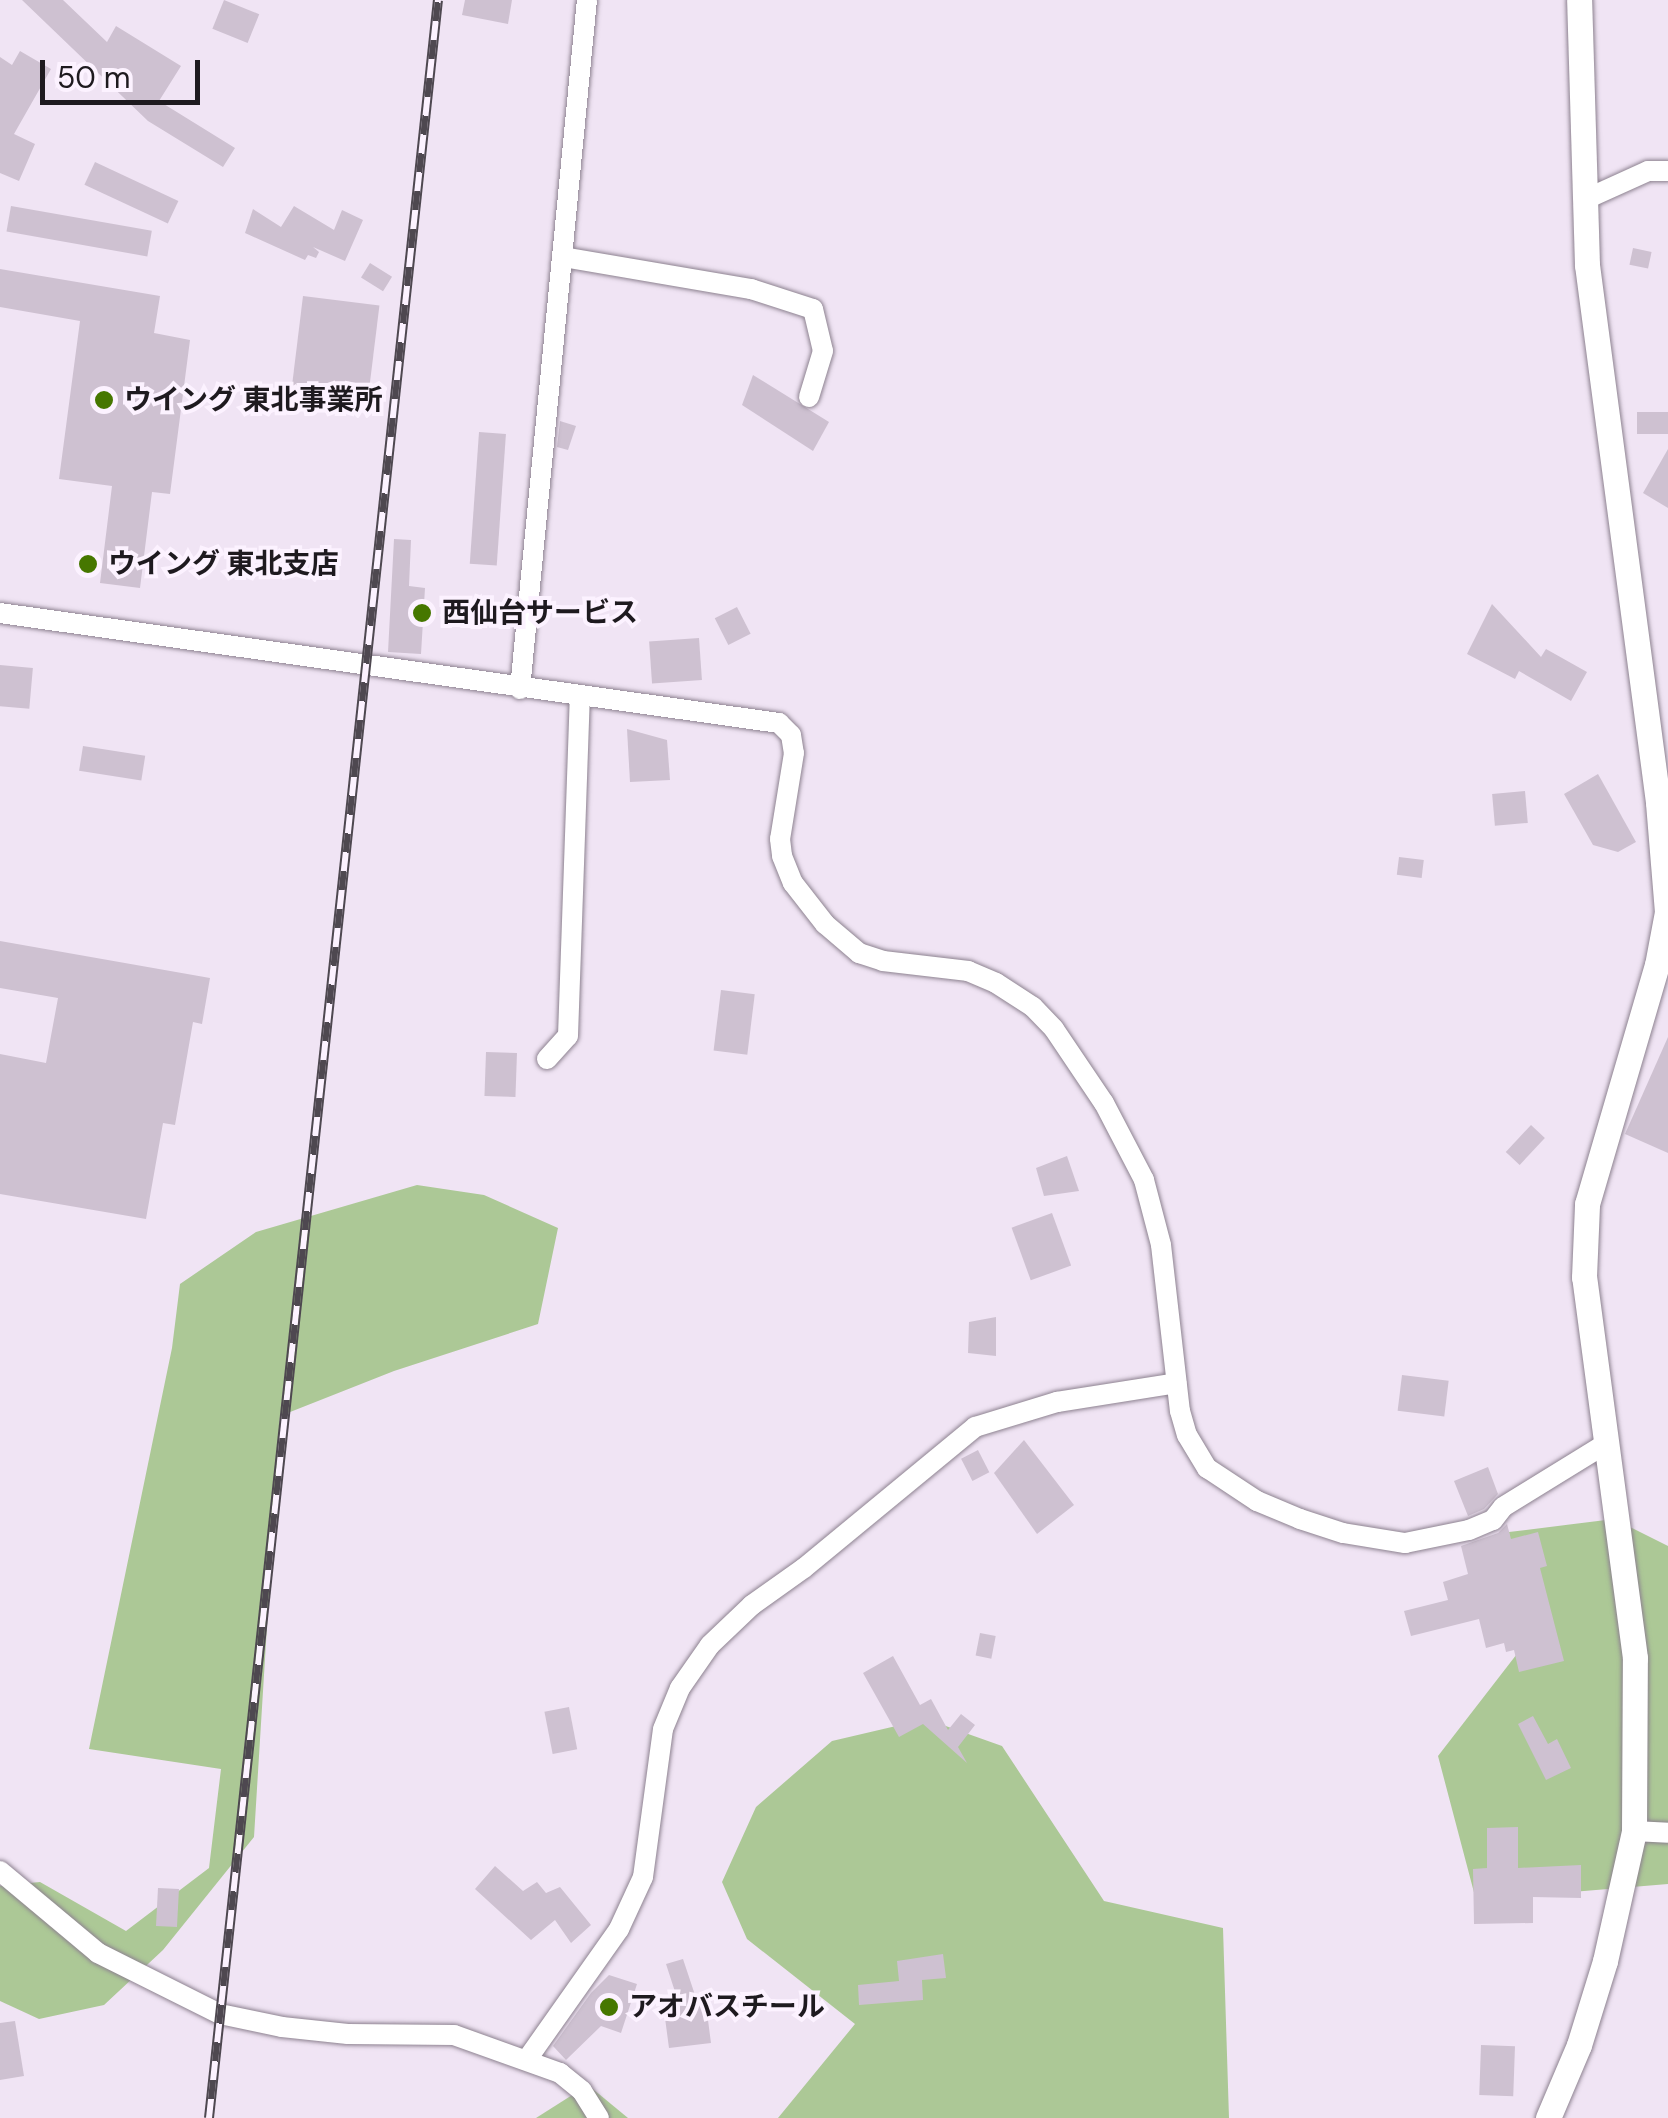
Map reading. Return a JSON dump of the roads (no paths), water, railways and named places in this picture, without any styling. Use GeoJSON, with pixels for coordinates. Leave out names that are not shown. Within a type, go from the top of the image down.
{"type":"FeatureCollection","features":[{"type":"Feature","properties":{"kind":"street"},"geometry":{"type":"LineString","coordinates":[[520,689],[587,0]]}},
{"type":"Feature","properties":{"kind":"street"},"geometry":{"type":"LineString","coordinates":[[1548,2118],[1579,2046],[1605,1961],[1634,1831],[1635,1658],[1584,1276],[1587,1204],[1657,965],[1667,912],[1658,802],[1588,265],[1579,0]]}},
{"type":"Feature","properties":{"kind":"street"},"geometry":{"type":"LineString","coordinates":[[1584,200],[1648,171],[1668,170]]}},
{"type":"Feature","properties":{"kind":"street"},"geometry":{"type":"LineString","coordinates":[[563,257],[750,289],[813,309],[823,350],[808,397]]}},
{"type":"Feature","properties":{"kind":"street"},"geometry":{"type":"LineString","coordinates":[[0,613],[520,689],[772,721],[788,730],[794,760],[780,847],[793,883],[825,924],[850,947],[871,957],[968,970],[996,982],[1033,1007],[1054,1030],[1104,1103],[1144,1180],[1160,1245],[1187,1434],[1198,1456],[1219,1479],[1300,1519],[1383,1542],[1424,1542],[1493,1520],[1504,1506],[1607,1442]]}},
{"type":"Feature","properties":{"kind":"street"},"geometry":{"type":"LineString","coordinates":[[547,1060],[568,1036],[580,697]]}},
{"type":"Feature","properties":{"kind":"street"},"geometry":{"type":"LineString","coordinates":[[528,2058],[619,1928],[643,1877],[663,1729],[680,1688],[710,1645],[752,1605],[804,1568],[975,1428],[1058,1402],[1177,1382]]}},
{"type":"Feature","properties":{"kind":"street"},"geometry":{"type":"LineString","coordinates":[[1634,1831],[1668,1833]]}},
{"type":"Feature","properties":{"kind":"street"},"geometry":{"type":"LineString","coordinates":[[0,1871],[98,1953],[220,2014],[282,2027],[348,2034],[436,2031],[528,2058],[569,2080],[599,2118]]}},
{"type":"Feature","properties":{"kind":"railway"},"geometry":{"type":"LineString","coordinates":[[209,2118],[438,0]]}},
{"type":"Feature","properties":{"kind":"place","name":"ウイング 東北事業所"},"geometry":{"type":"Point","coordinates":[104,400]}},
{"type":"Feature","properties":{"kind":"place","name":"ウイング 東北支店"},"geometry":{"type":"Point","coordinates":[88,564]}},
{"type":"Feature","properties":{"kind":"place","name":"西仙台サービス"},"geometry":{"type":"Point","coordinates":[422,613]}},
{"type":"Feature","properties":{"kind":"place","name":"アオバスチール"},"geometry":{"type":"Point","coordinates":[609,2007]}}]}
